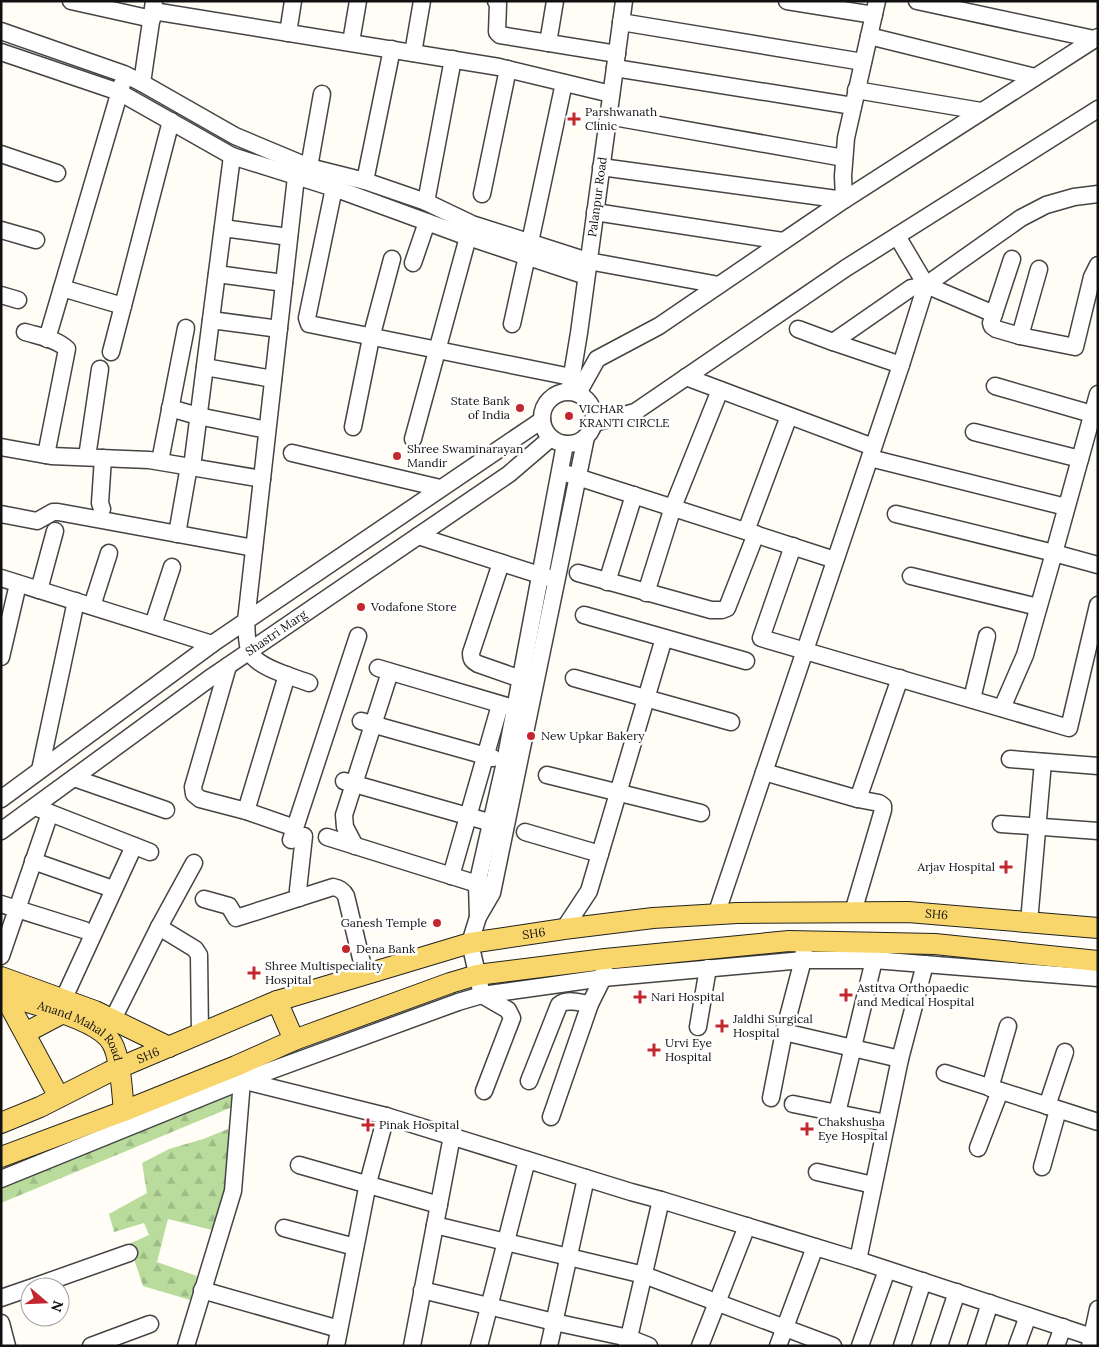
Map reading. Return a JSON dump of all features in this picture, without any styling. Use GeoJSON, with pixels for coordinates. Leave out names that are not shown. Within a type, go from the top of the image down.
{"type":"FeatureCollection","features":[{"type":"Feature","properties":{"kind":"main road","name":"SH6"},"geometry":{"type":"LineString","coordinates":[[286,1021],[365,975],[473,958],[564,929],[653,918],[716,914],[908,912],[1098,928]]}},
{"type":"Feature","properties":{"kind":"main road"},"geometry":{"type":"LineString","coordinates":[[1,1156],[125,1120],[239,1074],[286,1021],[473,958],[714,923],[918,923],[1098,939]]}},
{"type":"Feature","properties":{"kind":"main road"},"geometry":{"type":"LineString","coordinates":[[473,958],[585,955],[730,933],[913,932],[1098,952]]}},
{"type":"Feature","properties":{"kind":"main road","name":"SH6"},"geometry":{"type":"LineString","coordinates":[[1,1123],[119,1068],[200,1034],[286,1021],[422,994],[473,958],[604,968],[789,941],[804,951],[874,952],[935,944],[1098,961]]}},
{"type":"Feature","properties":{"kind":"main road","name":"Anand Mahal Road"},"geometry":{"type":"LineString","coordinates":[[2,989],[64,1006],[108,1025],[169,1047]]}},
{"type":"Feature","properties":{"kind":"main road"},"geometry":{"type":"LineString","coordinates":[[2,989],[59,1097]]}},
{"type":"Feature","properties":{"kind":"main road"},"geometry":{"type":"LineString","coordinates":[[24,1033],[64,1006]]}},
{"type":"Feature","properties":{"kind":"main road","name":"Anand Mahal Road"},"geometry":{"type":"LineString","coordinates":[[108,1025],[119,1068],[125,1120]]}},
{"type":"Feature","properties":{"kind":"street"},"geometry":{"type":"LineString","coordinates":[[72,1],[153,11],[413,52],[508,69],[611,94]]}},
{"type":"Feature","properties":{"kind":"street"},"geometry":{"type":"LineString","coordinates":[[288,32],[293,1]]}},
{"type":"Feature","properties":{"kind":"street"},"geometry":{"type":"LineString","coordinates":[[351,42],[358,1]]}},
{"type":"Feature","properties":{"kind":"street"},"geometry":{"type":"LineString","coordinates":[[413,52],[422,1]]}},
{"type":"Feature","properties":{"kind":"street"},"geometry":{"type":"LineString","coordinates":[[496,1],[498,4],[497,32],[500,35],[548,43],[616,61],[854,98],[981,111]]}},
{"type":"Feature","properties":{"kind":"street"},"geometry":{"type":"LineString","coordinates":[[548,43],[555,1]]}},
{"type":"Feature","properties":{"kind":"street","name":"Palanpur Road"},"geometry":{"type":"LineString","coordinates":[[573,388],[587,269],[624,1]]}},
{"type":"Feature","properties":{"kind":"street"},"geometry":{"type":"LineString","coordinates":[[787,1],[875,8],[846,138],[844,200]]}},
{"type":"Feature","properties":{"kind":"street"},"geometry":{"type":"LineString","coordinates":[[917,1],[1096,38]]}},
{"type":"Feature","properties":{"kind":"street"},"geometry":{"type":"LineString","coordinates":[[142,83],[153,11]]}},
{"type":"Feature","properties":{"kind":"street"},"geometry":{"type":"LineString","coordinates":[[621,22],[863,62]]}},
{"type":"Feature","properties":{"kind":"street"},"geometry":{"type":"LineString","coordinates":[[1,31],[124,74],[235,136],[334,188],[468,237],[528,249]]}},
{"type":"Feature","properties":{"kind":"street"},"geometry":{"type":"LineString","coordinates":[[869,36],[1036,77]]}},
{"type":"Feature","properties":{"kind":"street"},"geometry":{"type":"LineString","coordinates":[[1096,38],[844,200],[659,326],[597,359],[573,388],[552,397],[546,403],[543,411],[543,427],[558,441],[580,441],[590,430],[635,412],[846,268],[1098,109]]}},
{"type":"Feature","properties":{"kind":"street"},"geometry":{"type":"LineString","coordinates":[[364,181],[392,49]]}},
{"type":"Feature","properties":{"kind":"street"},"geometry":{"type":"LineString","coordinates":[[1,52],[119,92],[232,156],[302,172],[364,181],[426,202],[528,249],[587,269],[719,285]]}},
{"type":"Feature","properties":{"kind":"street"},"geometry":{"type":"LineString","coordinates":[[426,202],[453,59]]}},
{"type":"Feature","properties":{"kind":"street"},"geometry":{"type":"LineString","coordinates":[[482,194],[508,69]]}},
{"type":"Feature","properties":{"kind":"street"},"geometry":{"type":"LineString","coordinates":[[47,339],[124,74]]}},
{"type":"Feature","properties":{"kind":"street"},"geometry":{"type":"LineString","coordinates":[[512,324],[564,83]]}},
{"type":"Feature","properties":{"kind":"street"},"geometry":{"type":"LineString","coordinates":[[309,683],[268,668],[254,659],[249,651],[246,621],[289,237],[302,172],[322,94]]}},
{"type":"Feature","properties":{"kind":"street"},"geometry":{"type":"LineString","coordinates":[[608,116],[844,158]]}},
{"type":"Feature","properties":{"kind":"street"},"geometry":{"type":"LineString","coordinates":[[111,352],[171,121]]}},
{"type":"Feature","properties":{"kind":"street"},"geometry":{"type":"LineString","coordinates":[[1,154],[57,173]]}},
{"type":"Feature","properties":{"kind":"street"},"geometry":{"type":"LineString","coordinates":[[177,534],[198,416],[232,156]]}},
{"type":"Feature","properties":{"kind":"street"},"geometry":{"type":"LineString","coordinates":[[601,167],[844,200]]}},
{"type":"Feature","properties":{"kind":"street"},"geometry":{"type":"LineString","coordinates":[[334,188],[307,318],[312,326],[437,351],[573,388],[589,402],[594,416],[556,581],[515,709],[478,918],[473,958],[482,995],[508,1010],[512,1018],[484,1091]]}},
{"type":"Feature","properties":{"kind":"street"},"geometry":{"type":"LineString","coordinates":[[833,342],[911,288],[926,285],[1021,218],[1046,205],[1074,197],[1098,194]]}},
{"type":"Feature","properties":{"kind":"street"},"geometry":{"type":"LineString","coordinates":[[595,212],[783,241]]}},
{"type":"Feature","properties":{"kind":"street"},"geometry":{"type":"LineString","coordinates":[[413,263],[427,222]]}},
{"type":"Feature","properties":{"kind":"street"},"geometry":{"type":"LineString","coordinates":[[223,228],[289,237]]}},
{"type":"Feature","properties":{"kind":"street"},"geometry":{"type":"LineString","coordinates":[[1,230],[36,240]]}},
{"type":"Feature","properties":{"kind":"street"},"geometry":{"type":"LineString","coordinates":[[897,236],[926,285],[994,314]]}},
{"type":"Feature","properties":{"kind":"street"},"geometry":{"type":"LineString","coordinates":[[413,439],[468,237]]}},
{"type":"Feature","properties":{"kind":"street"},"geometry":{"type":"LineString","coordinates":[[352,427],[371,338],[392,259]]}},
{"type":"Feature","properties":{"kind":"street"},"geometry":{"type":"LineString","coordinates":[[1012,259],[991,322],[992,326],[1020,336],[1075,347],[1091,313],[1092,277],[1098,266]]}},
{"type":"Feature","properties":{"kind":"street"},"geometry":{"type":"LineString","coordinates":[[1020,336],[1038,269]]}},
{"type":"Feature","properties":{"kind":"street"},"geometry":{"type":"LineString","coordinates":[[217,274],[284,283]]}},
{"type":"Feature","properties":{"kind":"street"},"geometry":{"type":"LineString","coordinates":[[716,914],[901,365],[926,285]]}},
{"type":"Feature","properties":{"kind":"street"},"geometry":{"type":"LineString","coordinates":[[62,288],[123,306]]}},
{"type":"Feature","properties":{"kind":"street"},"geometry":{"type":"LineString","coordinates":[[1,295],[18,300]]}},
{"type":"Feature","properties":{"kind":"street"},"geometry":{"type":"LineString","coordinates":[[211,320],[279,329]]}},
{"type":"Feature","properties":{"kind":"street"},"geometry":{"type":"LineString","coordinates":[[160,461],[186,328]]}},
{"type":"Feature","properties":{"kind":"street"},"geometry":{"type":"LineString","coordinates":[[798,329],[901,365]]}},
{"type":"Feature","properties":{"kind":"street"},"geometry":{"type":"LineString","coordinates":[[25,332],[64,346],[68,350],[46,455]]}},
{"type":"Feature","properties":{"kind":"street"},"geometry":{"type":"LineString","coordinates":[[205,367],[273,379]]}},
{"type":"Feature","properties":{"kind":"street"},"geometry":{"type":"LineString","coordinates":[[100,369],[95,458],[102,509]]}},
{"type":"Feature","properties":{"kind":"street"},"geometry":{"type":"LineString","coordinates":[[686,377],[789,416],[871,452],[1066,507]]}},
{"type":"Feature","properties":{"kind":"street"},"geometry":{"type":"LineString","coordinates":[[995,386],[1092,414]]}},
{"type":"Feature","properties":{"kind":"street"},"geometry":{"type":"LineString","coordinates":[[646,593],[673,507],[720,390]]}},
{"type":"Feature","properties":{"kind":"street"},"geometry":{"type":"LineString","coordinates":[[1002,708],[1025,655],[1098,394]]}},
{"type":"Feature","properties":{"kind":"street"},"geometry":{"type":"LineString","coordinates":[[170,408],[198,416],[267,430]]}},
{"type":"Feature","properties":{"kind":"street"},"geometry":{"type":"LineString","coordinates":[[578,573],[712,610],[727,608],[789,416]]}},
{"type":"Feature","properties":{"kind":"street"},"geometry":{"type":"LineString","coordinates":[[1,798],[212,644],[542,420]]}},
{"type":"Feature","properties":{"kind":"street"},"geometry":{"type":"LineString","coordinates":[[974,432],[1080,459]]}},
{"type":"Feature","properties":{"kind":"street"},"geometry":{"type":"LineString","coordinates":[[485,887],[492,823],[521,679],[559,471],[558,441]]}},
{"type":"Feature","properties":{"kind":"street","name":"Shastri Marg"},"geometry":{"type":"LineString","coordinates":[[1,831],[249,651],[558,441]]}},
{"type":"Feature","properties":{"kind":"street"},"geometry":{"type":"LineString","coordinates":[[1,447],[46,455],[160,461],[262,479]]}},
{"type":"Feature","properties":{"kind":"street"},"geometry":{"type":"LineString","coordinates":[[292,453],[440,488]]}},
{"type":"Feature","properties":{"kind":"street"},"geometry":{"type":"LineString","coordinates":[[559,471],[835,560]]}},
{"type":"Feature","properties":{"kind":"street"},"geometry":{"type":"LineString","coordinates":[[607,582],[634,494]]}},
{"type":"Feature","properties":{"kind":"street"},"geometry":{"type":"LineString","coordinates":[[1,514],[37,521],[53,512],[58,512],[254,548]]}},
{"type":"Feature","properties":{"kind":"street"},"geometry":{"type":"LineString","coordinates":[[896,514],[1098,565]]}},
{"type":"Feature","properties":{"kind":"street"},"geometry":{"type":"LineString","coordinates":[[39,590],[55,531]]}},
{"type":"Feature","properties":{"kind":"street"},"geometry":{"type":"LineString","coordinates":[[418,536],[556,581]]}},
{"type":"Feature","properties":{"kind":"street"},"geometry":{"type":"LineString","coordinates":[[793,546],[761,638],[1069,728],[1098,605]]}},
{"type":"Feature","properties":{"kind":"street"},"geometry":{"type":"LineString","coordinates":[[92,606],[109,553]]}},
{"type":"Feature","properties":{"kind":"street"},"geometry":{"type":"LineString","coordinates":[[500,563],[471,658],[478,664],[521,679]]}},
{"type":"Feature","properties":{"kind":"street"},"geometry":{"type":"LineString","coordinates":[[153,626],[172,567]]}},
{"type":"Feature","properties":{"kind":"street"},"geometry":{"type":"LineString","coordinates":[[910,576],[1038,607]]}},
{"type":"Feature","properties":{"kind":"street"},"geometry":{"type":"LineString","coordinates":[[1,578],[212,644]]}},
{"type":"Feature","properties":{"kind":"street"},"geometry":{"type":"LineString","coordinates":[[1,657],[18,584]]}},
{"type":"Feature","properties":{"kind":"street"},"geometry":{"type":"LineString","coordinates":[[40,770],[76,601]]}},
{"type":"Feature","properties":{"kind":"street"},"geometry":{"type":"LineString","coordinates":[[584,615],[746,661]]}},
{"type":"Feature","properties":{"kind":"street"},"geometry":{"type":"LineString","coordinates":[[300,898],[298,890],[297,834],[358,636]]}},
{"type":"Feature","properties":{"kind":"street"},"geometry":{"type":"LineString","coordinates":[[972,699],[986,636]]}},
{"type":"Feature","properties":{"kind":"street"},"geometry":{"type":"LineString","coordinates":[[564,929],[589,891],[664,638]]}},
{"type":"Feature","properties":{"kind":"street"},"geometry":{"type":"LineString","coordinates":[[228,666],[193,787],[194,794],[200,799],[246,811],[297,834]]}},
{"type":"Feature","properties":{"kind":"street"},"geometry":{"type":"LineString","coordinates":[[355,846],[344,826],[349,783],[384,670],[515,709]]}},
{"type":"Feature","properties":{"kind":"street"},"geometry":{"type":"LineString","coordinates":[[246,811],[287,675]]}},
{"type":"Feature","properties":{"kind":"street"},"geometry":{"type":"LineString","coordinates":[[574,678],[731,722]]}},
{"type":"Feature","properties":{"kind":"street"},"geometry":{"type":"LineString","coordinates":[[858,799],[900,678]]}},
{"type":"Feature","properties":{"kind":"street"},"geometry":{"type":"LineString","coordinates":[[451,876],[485,756],[515,709]]}},
{"type":"Feature","properties":{"kind":"street"},"geometry":{"type":"LineString","coordinates":[[367,723],[505,762]]}},
{"type":"Feature","properties":{"kind":"street"},"geometry":{"type":"LineString","coordinates":[[1010,759],[1098,766]]}},
{"type":"Feature","properties":{"kind":"street"},"geometry":{"type":"LineString","coordinates":[[1029,922],[1043,762]]}},
{"type":"Feature","properties":{"kind":"street"},"geometry":{"type":"LineString","coordinates":[[764,772],[878,803],[883,806],[853,912]]}},
{"type":"Feature","properties":{"kind":"street"},"geometry":{"type":"LineString","coordinates":[[547,775],[701,813]]}},
{"type":"Feature","properties":{"kind":"street"},"geometry":{"type":"LineString","coordinates":[[74,778],[166,810]]}},
{"type":"Feature","properties":{"kind":"street"},"geometry":{"type":"LineString","coordinates":[[349,783],[467,818],[492,823]]}},
{"type":"Feature","properties":{"kind":"street"},"geometry":{"type":"LineString","coordinates":[[34,807],[140,852],[64,1006]]}},
{"type":"Feature","properties":{"kind":"street"},"geometry":{"type":"LineString","coordinates":[[1,956],[9,906],[33,861],[50,813]]}},
{"type":"Feature","properties":{"kind":"street"},"geometry":{"type":"LineString","coordinates":[[1001,824],[1098,831]]}},
{"type":"Feature","properties":{"kind":"street"},"geometry":{"type":"LineString","coordinates":[[525,832],[600,854]]}},
{"type":"Feature","properties":{"kind":"street"},"geometry":{"type":"LineString","coordinates":[[327,838],[485,887]]}},
{"type":"Feature","properties":{"kind":"street"},"geometry":{"type":"LineString","coordinates":[[33,861],[107,887]]}},
{"type":"Feature","properties":{"kind":"street"},"geometry":{"type":"LineString","coordinates":[[108,1025],[194,863]]}},
{"type":"Feature","properties":{"kind":"street"},"geometry":{"type":"LineString","coordinates":[[204,899],[229,906],[236,918],[333,887],[343,891],[365,975]]}},
{"type":"Feature","properties":{"kind":"street"},"geometry":{"type":"LineString","coordinates":[[9,906],[84,930]]}},
{"type":"Feature","properties":{"kind":"street"},"geometry":{"type":"LineString","coordinates":[[159,927],[195,949],[199,955],[200,1034]]}},
{"type":"Feature","properties":{"kind":"street"},"geometry":{"type":"LineString","coordinates":[[239,1074],[482,995],[604,968],[708,968],[804,951],[784,1032],[771,1098]]}},
{"type":"Feature","properties":{"kind":"street"},"geometry":{"type":"LineString","coordinates":[[837,1113],[874,952],[925,964],[1098,978]]}},
{"type":"Feature","properties":{"kind":"street"},"geometry":{"type":"LineString","coordinates":[[858,1260],[900,1059],[925,964]]}},
{"type":"Feature","properties":{"kind":"street"},"geometry":{"type":"LineString","coordinates":[[551,1117],[604,968]]}},
{"type":"Feature","properties":{"kind":"street"},"geometry":{"type":"LineString","coordinates":[[698,1027],[708,968]]}},
{"type":"Feature","properties":{"kind":"street"},"geometry":{"type":"LineString","coordinates":[[529,1081],[559,1005],[568,1001],[590,1004]]}},
{"type":"Feature","properties":{"kind":"street"},"geometry":{"type":"LineString","coordinates":[[978,1148],[1008,1026]]}},
{"type":"Feature","properties":{"kind":"street"},"geometry":{"type":"LineString","coordinates":[[784,1032],[900,1059]]}},
{"type":"Feature","properties":{"kind":"street"},"geometry":{"type":"LineString","coordinates":[[1042,1167],[1065,1052]]}},
{"type":"Feature","properties":{"kind":"street"},"geometry":{"type":"LineString","coordinates":[[944,1073],[1098,1122]]}},
{"type":"Feature","properties":{"kind":"street"},"geometry":{"type":"LineString","coordinates":[[239,1074],[386,1116],[858,1260],[1063,1327],[1093,1340],[1098,1309]]}},
{"type":"Feature","properties":{"kind":"street"},"geometry":{"type":"LineString","coordinates":[[186,1346],[233,1191],[239,1074]]}},
{"type":"Feature","properties":{"kind":"street"},"geometry":{"type":"LineString","coordinates":[[793,1104],[886,1123]]}},
{"type":"Feature","properties":{"kind":"street"},"geometry":{"type":"LineString","coordinates":[[202,1290],[340,1341],[355,1247],[368,1184],[386,1116]]}},
{"type":"Feature","properties":{"kind":"street"},"geometry":{"type":"LineString","coordinates":[[1,1179],[125,1120]]}},
{"type":"Feature","properties":{"kind":"street"},"geometry":{"type":"LineString","coordinates":[[412,1346],[452,1136]]}},
{"type":"Feature","properties":{"kind":"street"},"geometry":{"type":"LineString","coordinates":[[479,1346],[528,1160]]}},
{"type":"Feature","properties":{"kind":"street"},"geometry":{"type":"LineString","coordinates":[[299,1165],[439,1205]]}},
{"type":"Feature","properties":{"kind":"street"},"geometry":{"type":"LineString","coordinates":[[817,1172],[873,1185]]}},
{"type":"Feature","properties":{"kind":"street"},"geometry":{"type":"LineString","coordinates":[[549,1346],[586,1178]]}},
{"type":"Feature","properties":{"kind":"street"},"geometry":{"type":"LineString","coordinates":[[628,1342],[661,1200]]}},
{"type":"Feature","properties":{"kind":"street"},"geometry":{"type":"LineString","coordinates":[[435,1225],[568,1258],[644,1274],[833,1346]]}},
{"type":"Feature","properties":{"kind":"street"},"geometry":{"type":"LineString","coordinates":[[700,1346],[747,1226]]}},
{"type":"Feature","properties":{"kind":"street"},"geometry":{"type":"LineString","coordinates":[[284,1228],[355,1247]]}},
{"type":"Feature","properties":{"kind":"street"},"geometry":{"type":"LineString","coordinates":[[778,1346],[815,1247]]}},
{"type":"Feature","properties":{"kind":"street"},"geometry":{"type":"LineString","coordinates":[[62,1277],[129,1253]]}},
{"type":"Feature","properties":{"kind":"street"},"geometry":{"type":"LineString","coordinates":[[860,1346],[887,1270]]}},
{"type":"Feature","properties":{"kind":"street"},"geometry":{"type":"LineString","coordinates":[[902,1346],[923,1281]]}},
{"type":"Feature","properties":{"kind":"street"},"geometry":{"type":"LineString","coordinates":[[422,1290],[649,1346]]}},
{"type":"Feature","properties":{"kind":"street"},"geometry":{"type":"LineString","coordinates":[[1,1298],[20,1292]]}},
{"type":"Feature","properties":{"kind":"street"},"geometry":{"type":"LineString","coordinates":[[939,1346],[957,1292]]}},
{"type":"Feature","properties":{"kind":"street"},"geometry":{"type":"LineString","coordinates":[[976,1346],[990,1303]]}},
{"type":"Feature","properties":{"kind":"street"},"geometry":{"type":"LineString","coordinates":[[1017,1346],[1028,1316]]}},
{"type":"Feature","properties":{"kind":"street"},"geometry":{"type":"LineString","coordinates":[[1,1323],[7,1346]]}},
{"type":"Feature","properties":{"kind":"street"},"geometry":{"type":"LineString","coordinates":[[91,1346],[150,1324]]}},
{"type":"Feature","properties":{"kind":"street"},"geometry":{"type":"LineString","coordinates":[[1056,1346],[1063,1327]]}},
{"type":"Feature","properties":{"kind":"green space"},"geometry":{"type":"Polygon","coordinates":[[[232,1090],[237,1105],[1,1203],[1,1183],[232,1090]]]}},
{"type":"Feature","properties":{"kind":"green space"},"geometry":{"type":"Polygon","coordinates":[[[228,1129],[230,1140],[228,1186],[212,1230],[168,1219],[157,1262],[197,1276],[190,1300],[143,1286],[129,1244],[149,1235],[144,1223],[114,1232],[109,1214],[147,1193],[142,1163],[169,1149],[228,1129]]]}},
{"type":"Feature","properties":{"kind":"place","name":"Parshwanath Clinic"},"geometry":{"type":"Point","coordinates":[574,119]}},
{"type":"Feature","properties":{"kind":"place","name":"State Bank of India"},"geometry":{"type":"Point","coordinates":[520,408]}},
{"type":"Feature","properties":{"kind":"place","name":"VICHAR KRANTI CIRCLE"},"geometry":{"type":"Point","coordinates":[569,416]}},
{"type":"Feature","properties":{"kind":"place","name":"Shree Swaminarayan Mandir"},"geometry":{"type":"Point","coordinates":[397,456]}},
{"type":"Feature","properties":{"kind":"place","name":"Vodafone Store"},"geometry":{"type":"Point","coordinates":[361,607]}},
{"type":"Feature","properties":{"kind":"place","name":"New Upkar Bakery"},"geometry":{"type":"Point","coordinates":[531,736]}},
{"type":"Feature","properties":{"kind":"place","name":"Arjav Hospital"},"geometry":{"type":"Point","coordinates":[1006,867]}},
{"type":"Feature","properties":{"kind":"place","name":"Ganesh Temple"},"geometry":{"type":"Point","coordinates":[437,923]}},
{"type":"Feature","properties":{"kind":"place","name":"Dena Bank"},"geometry":{"type":"Point","coordinates":[346,949]}},
{"type":"Feature","properties":{"kind":"place","name":"Shree Multispeciality Hospital"},"geometry":{"type":"Point","coordinates":[254,973]}},
{"type":"Feature","properties":{"kind":"place","name":"Astitva Orthopaedic and Medical Hospital"},"geometry":{"type":"Point","coordinates":[846,995]}},
{"type":"Feature","properties":{"kind":"place","name":"Nari Hospital"},"geometry":{"type":"Point","coordinates":[640,997]}},
{"type":"Feature","properties":{"kind":"place","name":"Jaldhi Surgical Hospital"},"geometry":{"type":"Point","coordinates":[722,1026]}},
{"type":"Feature","properties":{"kind":"place","name":"Urvi Eye Hospital"},"geometry":{"type":"Point","coordinates":[654,1050]}},
{"type":"Feature","properties":{"kind":"place","name":"Pinak Hospital"},"geometry":{"type":"Point","coordinates":[368,1125]}},
{"type":"Feature","properties":{"kind":"place","name":"Chakshusha Eye Hospital"},"geometry":{"type":"Point","coordinates":[807,1129]}}]}
